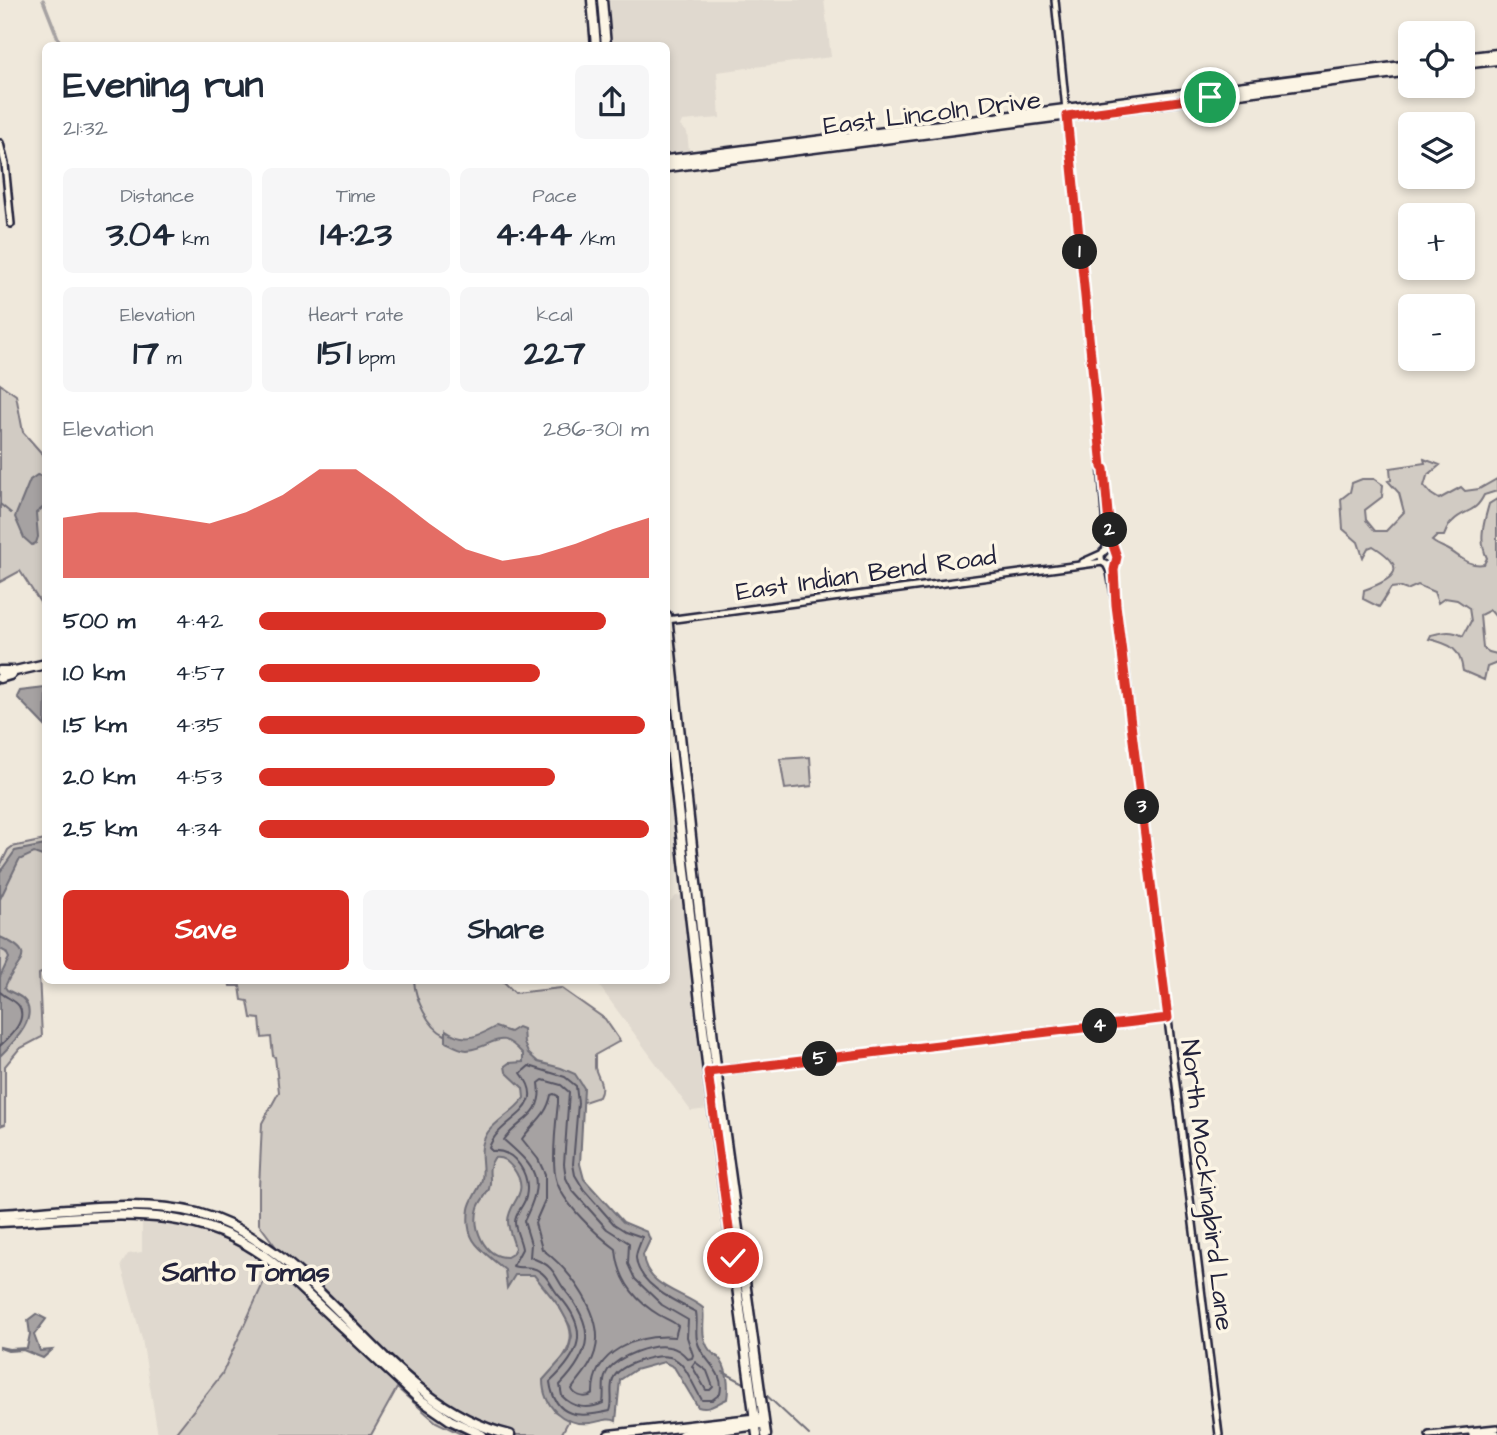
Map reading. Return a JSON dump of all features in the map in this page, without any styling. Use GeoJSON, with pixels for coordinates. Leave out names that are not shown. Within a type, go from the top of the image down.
{"type":"FeatureCollection","features":[{"type":"Feature","properties":{"kind":"main road"},"geometry":{"type":"LineString","coordinates":[[592,0],[596,42]]}},
{"type":"Feature","properties":{"kind":"main road"},"geometry":{"type":"LineString","coordinates":[[602,0],[606,42]]}},
{"type":"Feature","properties":{"kind":"main road"},"geometry":{"type":"LineString","coordinates":[[1475,57],[1497,54]]}},
{"type":"Feature","properties":{"kind":"main road"},"geometry":{"type":"LineString","coordinates":[[1475,63],[1497,60]]}},
{"type":"Feature","properties":{"kind":"main road","name":"East Lincoln Drive"},"geometry":{"type":"LineString","coordinates":[[670,167],[1398,68]]}},
{"type":"Feature","properties":{"kind":"main road","name":"East Lincoln Drive"},"geometry":{"type":"LineString","coordinates":[[1372,73],[1398,72]]}},
{"type":"Feature","properties":{"kind":"main road","name":"East Lincoln Drive"},"geometry":{"type":"LineString","coordinates":[[670,160],[972,125]]}},
{"type":"Feature","properties":{"kind":"main road"},"geometry":{"type":"LineString","coordinates":[[670,645],[696,885],[712,1071]]}},
{"type":"Feature","properties":{"kind":"main road"},"geometry":{"type":"LineString","coordinates":[[0,671],[16,671],[42,665]]}},
{"type":"Feature","properties":{"kind":"main road"},"geometry":{"type":"LineString","coordinates":[[0,678],[16,671]]}},
{"type":"Feature","properties":{"kind":"main road"},"geometry":{"type":"LineString","coordinates":[[670,740],[759,1421],[766,1435]]}},
{"type":"Feature","properties":{"kind":"main road"},"geometry":{"type":"LineString","coordinates":[[682,846],[687,835],[684,812],[688,806]]}},
{"type":"Feature","properties":{"kind":"main road"},"geometry":{"type":"LineString","coordinates":[[682,846],[687,849],[692,881],[696,885]]}},
{"type":"Feature","properties":{"kind":"main road"},"geometry":{"type":"LineString","coordinates":[[0,1214],[142,1206],[170,1209],[237,1228],[299,1274],[438,1403],[466,1420],[510,1435]]}},
{"type":"Feature","properties":{"kind":"main road"},"geometry":{"type":"LineString","coordinates":[[0,1222],[141,1214],[214,1227],[256,1244],[418,1398],[450,1420],[482,1435]]}},
{"type":"Feature","properties":{"kind":"main road"},"geometry":{"type":"LineString","coordinates":[[610,1435],[759,1421]]}},
{"type":"Feature","properties":{"kind":"main road"},"geometry":{"type":"LineString","coordinates":[[682,1435],[759,1421]]}},
{"type":"Feature","properties":{"kind":"street","name":"North Mockingbird Lane"},"geometry":{"type":"LineString","coordinates":[[1055,0],[1102,467],[1107,542],[1105,563],[1110,572],[1116,605],[1219,1435]]}},
{"type":"Feature","properties":{"kind":"street"},"geometry":{"type":"LineString","coordinates":[[0,143],[5,164],[11,224]]}},
{"type":"Feature","properties":{"kind":"street","name":"North Mockingbird Lane"},"geometry":{"type":"LineString","coordinates":[[1102,467],[1110,536],[1117,557],[1116,605]]}},
{"type":"Feature","properties":{"kind":"street"},"geometry":{"type":"LineString","coordinates":[[1104,552],[1114,551]]}},
{"type":"Feature","properties":{"kind":"street","name":"East Indian Bend Road"},"geometry":{"type":"LineString","coordinates":[[1070,566],[1104,552]]}},
{"type":"Feature","properties":{"kind":"street"},"geometry":{"type":"LineString","coordinates":[[1105,563],[1115,563]]}},
{"type":"Feature","properties":{"kind":"street","name":"East Indian Bend Road"},"geometry":{"type":"LineString","coordinates":[[670,618],[1105,563]]}},
{"type":"Feature","properties":{"kind":"street"},"geometry":{"type":"LineString","coordinates":[[712,1071],[1168,1018]]}},
{"type":"Feature","properties":{"kind":"street"},"geometry":{"type":"LineString","coordinates":[[1429,1435],[1497,1430]]}},
{"type":"Feature","properties":{"kind":"street"},"geometry":{"type":"LineString","coordinates":[[1472,1435],[1497,1430]]}},
{"type":"Feature","properties":{"kind":"shaded area"},"geometry":{"type":"Polygon","coordinates":[[[608,0],[824,0],[831,57],[717,72],[720,118],[682,121],[680,126],[687,132],[689,151],[670,154],[670,42],[612,42],[608,0]]]}},
{"type":"Feature","properties":{"kind":"shaded area"},"geometry":{"type":"Polygon","coordinates":[[[0,384],[16,395],[23,432],[42,454],[42,605],[20,571],[0,582],[0,384]]]}},
{"type":"Feature","properties":{"kind":"shaded area"},"geometry":{"type":"Polygon","coordinates":[[[1424,459],[1440,465],[1427,476],[1424,486],[1439,499],[1461,487],[1465,491],[1479,489],[1497,479],[1497,491],[1484,495],[1477,505],[1451,523],[1444,536],[1437,536],[1432,541],[1468,562],[1484,564],[1487,558],[1482,538],[1484,524],[1489,504],[1497,499],[1497,618],[1490,610],[1480,615],[1483,648],[1497,654],[1497,663],[1487,667],[1484,680],[1463,671],[1462,663],[1453,648],[1429,639],[1431,635],[1444,632],[1463,636],[1471,621],[1469,608],[1457,600],[1445,598],[1438,603],[1434,592],[1418,585],[1407,590],[1391,588],[1379,607],[1363,599],[1364,590],[1385,581],[1394,571],[1394,566],[1384,553],[1373,546],[1368,548],[1363,557],[1358,542],[1343,529],[1341,499],[1350,492],[1352,483],[1362,479],[1374,479],[1383,485],[1382,497],[1365,510],[1366,520],[1375,531],[1386,531],[1404,512],[1399,493],[1388,481],[1391,480],[1390,468],[1425,463],[1424,459]]]}},
{"type":"Feature","properties":{"kind":"shaded area"},"geometry":{"type":"Polygon","coordinates":[[[810,757],[812,786],[785,789],[780,759],[810,757]]]}},
{"type":"Feature","properties":{"kind":"shaded area"},"geometry":{"type":"Polygon","coordinates":[[[42,841],[42,972],[39,974],[42,1037],[19,1049],[5,1066],[5,1124],[0,1126],[0,866],[12,847],[42,841]]]}},
{"type":"Feature","properties":{"kind":"shaded area"},"geometry":{"type":"Polygon","coordinates":[[[683,895],[701,1064],[709,1109],[691,1111],[598,984],[670,984],[670,903],[676,896],[683,895]]]}},
{"type":"Feature","properties":{"kind":"shaded area"},"geometry":{"type":"Polygon","coordinates":[[[506,984],[515,993],[561,988],[605,1019],[620,1041],[595,1055],[595,1068],[601,1085],[599,1097],[539,1117],[534,1275],[560,1308],[571,1335],[566,1352],[551,1372],[554,1411],[569,1420],[561,1435],[463,1435],[436,1422],[397,1388],[371,1435],[174,1435],[222,1374],[271,1266],[276,1247],[259,1224],[262,1123],[279,1092],[275,1057],[271,1037],[262,1038],[260,1019],[251,1018],[248,1001],[242,1000],[240,986],[230,986],[506,984]]]}},
{"type":"Feature","properties":{"kind":"shaded area"},"geometry":{"type":"Polygon","coordinates":[[[142,1216],[199,1226],[235,1242],[271,1266],[222,1374],[174,1435],[158,1435],[142,1339],[121,1265],[128,1254],[142,1252],[142,1216]]]}},
{"type":"Feature","properties":{"kind":"water"},"geometry":{"type":"Polygon","coordinates":[[[37,475],[42,476],[42,508],[36,513],[38,537],[32,545],[24,538],[15,517],[30,480],[37,475]]]}},
{"type":"Feature","properties":{"kind":"water"},"geometry":{"type":"Polygon","coordinates":[[[42,688],[42,723],[17,697],[20,691],[42,688]]]}},
{"type":"Feature","properties":{"kind":"water"},"geometry":{"type":"Polygon","coordinates":[[[42,846],[42,856],[34,853],[19,860],[0,899],[0,872],[15,851],[42,846]]]}},
{"type":"Feature","properties":{"kind":"water"},"geometry":{"type":"Polygon","coordinates":[[[0,937],[12,943],[22,954],[22,959],[5,987],[22,998],[29,1013],[23,1029],[0,1056],[0,977],[9,958],[6,952],[0,949],[0,937]]]}},
{"type":"Feature","properties":{"kind":"water"},"geometry":{"type":"Polygon","coordinates":[[[495,1027],[510,1032],[518,1027],[523,1029],[528,1053],[538,1062],[575,1074],[584,1088],[580,1164],[584,1179],[623,1222],[647,1232],[650,1240],[643,1255],[651,1275],[667,1288],[703,1308],[704,1337],[709,1349],[724,1366],[728,1383],[727,1399],[710,1407],[698,1407],[674,1367],[664,1362],[635,1370],[620,1380],[616,1421],[571,1421],[563,1418],[551,1406],[543,1380],[568,1352],[572,1336],[570,1326],[559,1306],[534,1275],[515,1275],[507,1288],[505,1270],[477,1245],[469,1230],[469,1209],[483,1173],[484,1138],[492,1127],[524,1098],[523,1088],[506,1072],[505,1066],[523,1062],[523,1054],[508,1041],[502,1040],[477,1048],[462,1049],[446,1042],[446,1030],[459,1036],[470,1037],[495,1027]],[[494,1158],[490,1167],[489,1189],[478,1208],[477,1224],[486,1247],[499,1256],[507,1257],[515,1248],[508,1221],[520,1191],[520,1184],[511,1166],[505,1160],[494,1158]]]}},
{"type":"Feature","properties":{"kind":"water"},"geometry":{"type":"Polygon","coordinates":[[[36,1314],[46,1319],[34,1335],[40,1351],[52,1350],[43,1358],[23,1350],[8,1351],[0,1348],[27,1348],[30,1334],[28,1320],[36,1314]]]}},
{"type":"Feature","properties":{"kind":"waterway"},"geometry":{"type":"LineString","coordinates":[[43,0],[59,42]]}},
{"type":"Feature","properties":{"kind":"waterway"},"geometry":{"type":"LineString","coordinates":[[0,504],[11,513]]}},
{"type":"Feature","properties":{"kind":"waterway"},"geometry":{"type":"LineString","coordinates":[[415,984],[424,1012],[433,1026],[445,1035]]}},
{"type":"Feature","properties":{"kind":"waterway"},"geometry":{"type":"LineString","coordinates":[[723,1372],[746,1384]]}},
{"type":"Feature","properties":{"kind":"waterway"},"geometry":{"type":"LineString","coordinates":[[764,1393],[809,1435]]}},
{"type":"Feature","properties":{"kind":"district","name":"Santo Tomas"},"geometry":{"type":"Point","coordinates":[246,1271]}},
{"type":"Feature","properties":{"kind":"route"},"geometry":{"type":"LineString","coordinates":[[733,1258],[708,1072],[1168,1018],[1116,605],[1114,566],[1117,555],[1110,536],[1102,467],[1067,116],[1210,97]]}}]}
